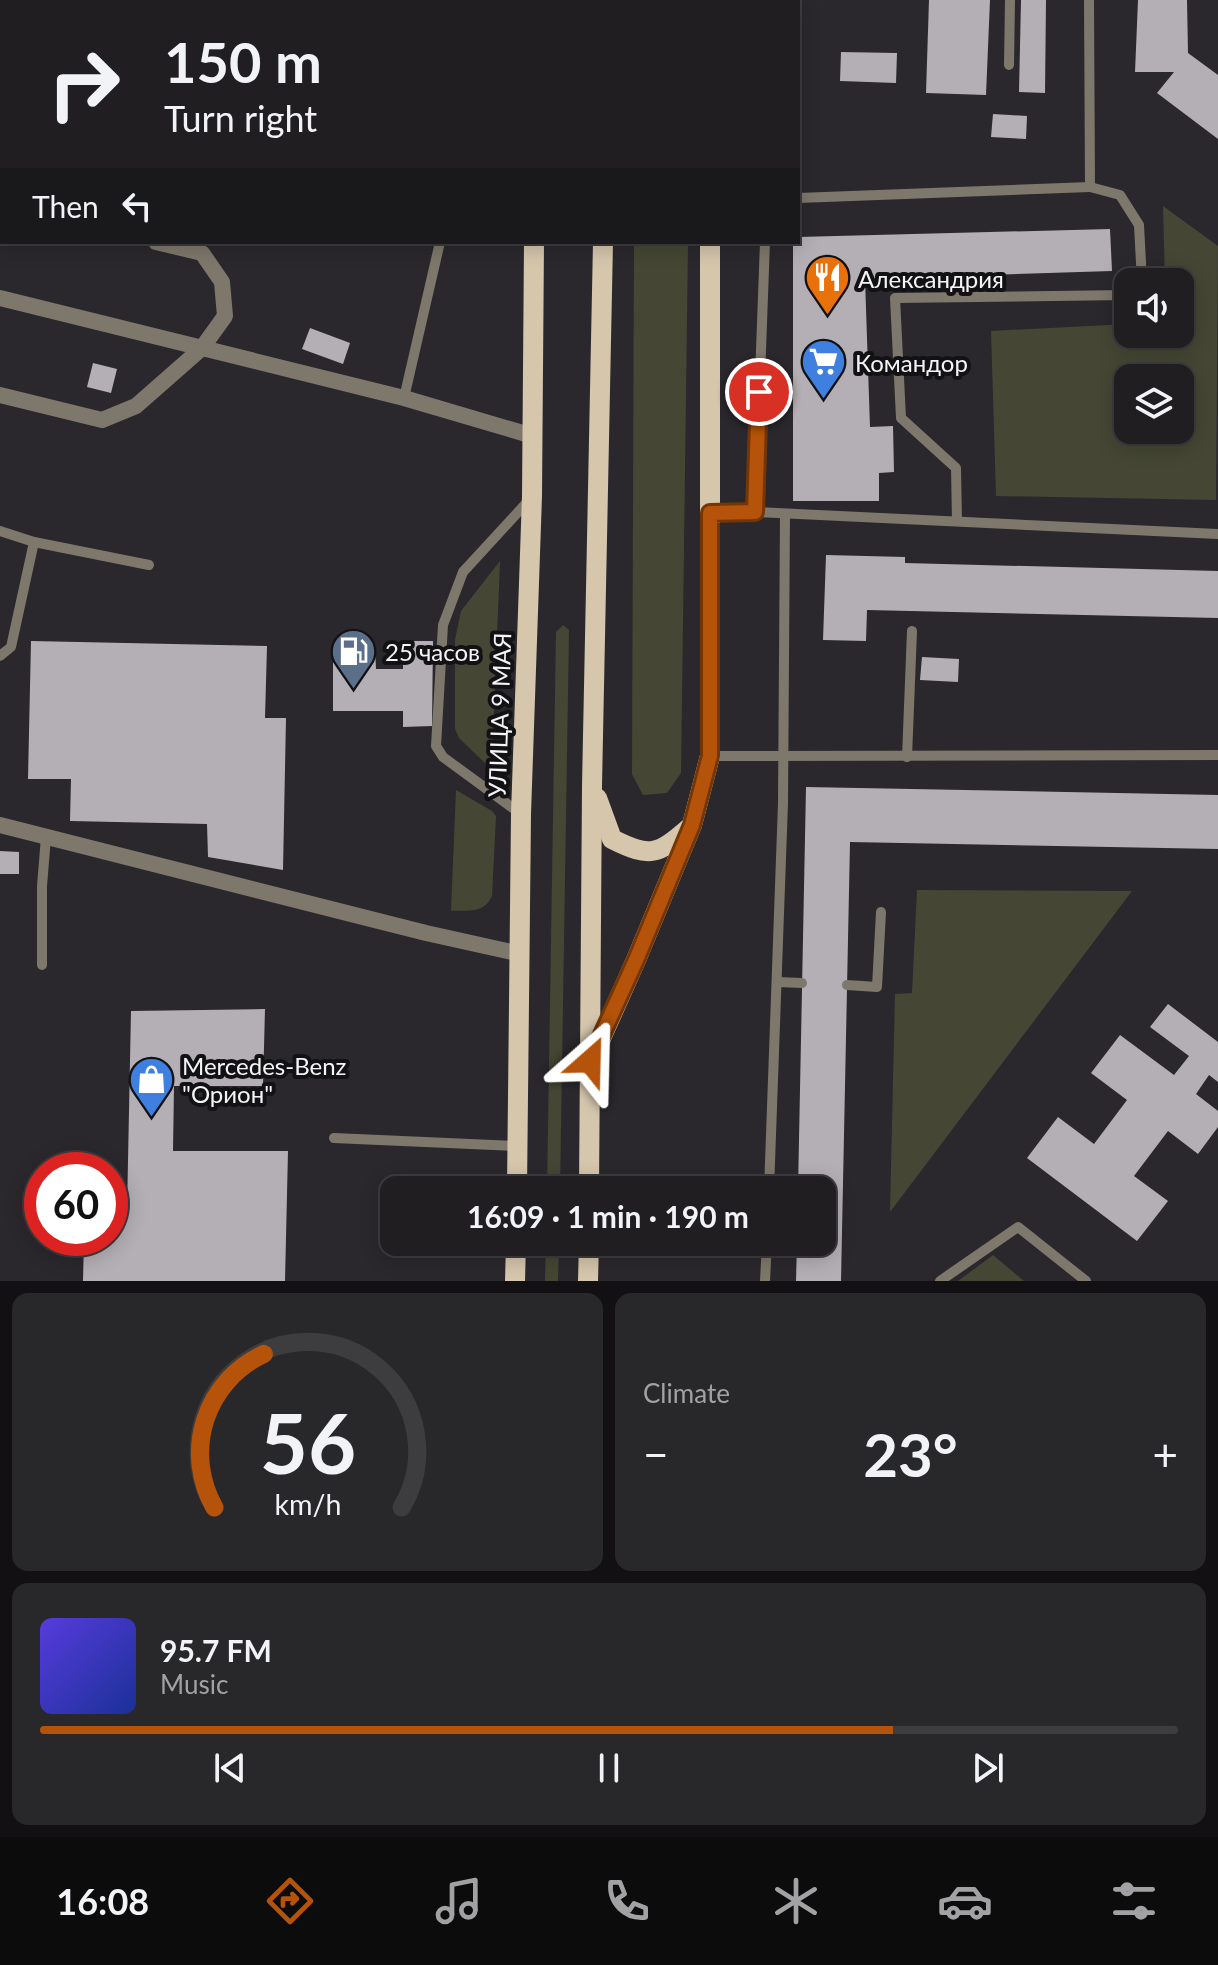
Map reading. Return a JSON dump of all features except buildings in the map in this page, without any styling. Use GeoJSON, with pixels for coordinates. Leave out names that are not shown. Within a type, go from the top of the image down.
{"type":"FeatureCollection","features":[{"type":"Feature","properties":{"kind":"main road","name":"УЛИЦА 9 МАЯ"},"geometry":{"type":"LineString","coordinates":[[517,1176],[521,814],[532,496],[534,244]]}},
{"type":"Feature","properties":{"kind":"main road"},"geometry":{"type":"LineString","coordinates":[[589,1176],[592,786],[603,244]]}},
{"type":"Feature","properties":{"kind":"main road"},"geometry":{"type":"LineString","coordinates":[[590,1061],[692,825],[710,756],[710,244]]}},
{"type":"Feature","properties":{"kind":"main road"},"geometry":{"type":"LineString","coordinates":[[592,786],[612,839],[638,852],[666,848],[692,825]]}},
{"type":"Feature","properties":{"kind":"main road"},"geometry":{"type":"LineString","coordinates":[[515,1281],[516,1256]]}},
{"type":"Feature","properties":{"kind":"main road"},"geometry":{"type":"LineString","coordinates":[[588,1281],[589,1256]]}},
{"type":"Feature","properties":{"kind":"street"},"geometry":{"type":"LineString","coordinates":[[0,395],[102,420],[136,406],[202,348],[225,316],[222,282],[202,253],[164,244]]}},
{"type":"Feature","properties":{"kind":"street"},"geometry":{"type":"LineString","coordinates":[[0,298],[404,398],[533,436]]}},
{"type":"Feature","properties":{"kind":"street"},"geometry":{"type":"LineString","coordinates":[[0,825],[426,933],[521,954]]}},
{"type":"Feature","properties":{"kind":"lane"},"geometry":{"type":"LineString","coordinates":[[1009,65],[1010,0]]}},
{"type":"Feature","properties":{"kind":"lane"},"geometry":{"type":"LineString","coordinates":[[1089,0],[1090,187]]}},
{"type":"Feature","properties":{"kind":"lane"},"geometry":{"type":"LineString","coordinates":[[800,198],[1090,187],[1120,195],[1139,225],[1141,268]]}},
{"type":"Feature","properties":{"kind":"lane"},"geometry":{"type":"LineString","coordinates":[[404,398],[440,244]]}},
{"type":"Feature","properties":{"kind":"lane"},"geometry":{"type":"LineString","coordinates":[[755,512],[765,244]]}},
{"type":"Feature","properties":{"kind":"lane"},"geometry":{"type":"LineString","coordinates":[[957,521],[956,468],[901,418],[895,298],[1114,295]]}},
{"type":"Feature","properties":{"kind":"lane"},"geometry":{"type":"LineString","coordinates":[[521,814],[443,757],[436,746],[443,625],[463,572],[532,496]]}},
{"type":"Feature","properties":{"kind":"lane"},"geometry":{"type":"LineString","coordinates":[[710,513],[755,512],[1218,534]]}},
{"type":"Feature","properties":{"kind":"lane"},"geometry":{"type":"LineString","coordinates":[[770,1176],[783,754],[785,514]]}},
{"type":"Feature","properties":{"kind":"lane"},"geometry":{"type":"LineString","coordinates":[[0,531],[34,542],[149,565]]}},
{"type":"Feature","properties":{"kind":"lane"},"geometry":{"type":"LineString","coordinates":[[0,656],[11,647],[34,542]]}},
{"type":"Feature","properties":{"kind":"lane"},"geometry":{"type":"LineString","coordinates":[[907,757],[912,631]]}},
{"type":"Feature","properties":{"kind":"lane"},"geometry":{"type":"LineString","coordinates":[[710,756],[1218,755]]}},
{"type":"Feature","properties":{"kind":"lane"},"geometry":{"type":"LineString","coordinates":[[42,965],[42,886],[46,837]]}},
{"type":"Feature","properties":{"kind":"lane"},"geometry":{"type":"LineString","coordinates":[[847,985],[877,987],[881,912]]}},
{"type":"Feature","properties":{"kind":"lane"},"geometry":{"type":"LineString","coordinates":[[777,982],[802,983]]}},
{"type":"Feature","properties":{"kind":"lane"},"geometry":{"type":"LineString","coordinates":[[334,1138],[517,1146]]}},
{"type":"Feature","properties":{"kind":"lane"},"geometry":{"type":"LineString","coordinates":[[940,1281],[1018,1227],[1086,1281]]}},
{"type":"Feature","properties":{"kind":"lane"},"geometry":{"type":"LineString","coordinates":[[765,1281],[766,1256]]}},
{"type":"Feature","properties":{"kind":"green space"},"geometry":{"type":"Polygon","coordinates":[[[1163,206],[1218,246],[1216,500],[996,496],[991,331],[1114,325],[1114,348],[1194,348],[1194,268],[1165,268],[1163,206]]]}},
{"type":"Feature","properties":{"kind":"green space"},"geometry":{"type":"Polygon","coordinates":[[[634,244],[688,244],[681,773],[667,793],[643,795],[632,774],[634,244]]]}},
{"type":"Feature","properties":{"kind":"green space"},"geometry":{"type":"Polygon","coordinates":[[[500,561],[492,760],[486,764],[459,738],[455,729],[455,640],[461,611],[500,561]]]}},
{"type":"Feature","properties":{"kind":"green space"},"geometry":{"type":"Polygon","coordinates":[[[563,625],[569,630],[560,1176],[547,1176],[556,632],[563,625]]]}},
{"type":"Feature","properties":{"kind":"green space"},"geometry":{"type":"Polygon","coordinates":[[[456,790],[496,816],[492,896],[485,906],[475,910],[451,911],[456,790]]]}},
{"type":"Feature","properties":{"kind":"green space"},"geometry":{"type":"Polygon","coordinates":[[[917,890],[1132,891],[890,1212],[895,994],[912,993],[917,890]]]}},
{"type":"Feature","properties":{"kind":"green space"},"geometry":{"type":"Polygon","coordinates":[[[993,1255],[1024,1281],[958,1281],[993,1255]]]}},
{"type":"Feature","properties":{"kind":"green space"},"geometry":{"type":"Polygon","coordinates":[[[546,1256],[559,1256],[558,1281],[545,1281],[546,1256]]]}},
{"type":"Feature","properties":{"kind":"place","name":"Александрия"},"geometry":{"type":"Point","coordinates":[827,317]}},
{"type":"Feature","properties":{"kind":"place","name":"Командор"},"geometry":{"type":"Point","coordinates":[824,401]}},
{"type":"Feature","properties":{"kind":"place","name":"25 часов"},"geometry":{"type":"Point","coordinates":[354,690]}},
{"type":"Feature","properties":{"kind":"place","name":"Mercedes-Benz \"Орион\""},"geometry":{"type":"Point","coordinates":[151,1118]}},
{"type":"Feature","properties":{"kind":"route"},"geometry":{"type":"LineString","coordinates":[[590,1061],[692,825],[710,756],[710,513],[755,512],[759,392]]}}]}
